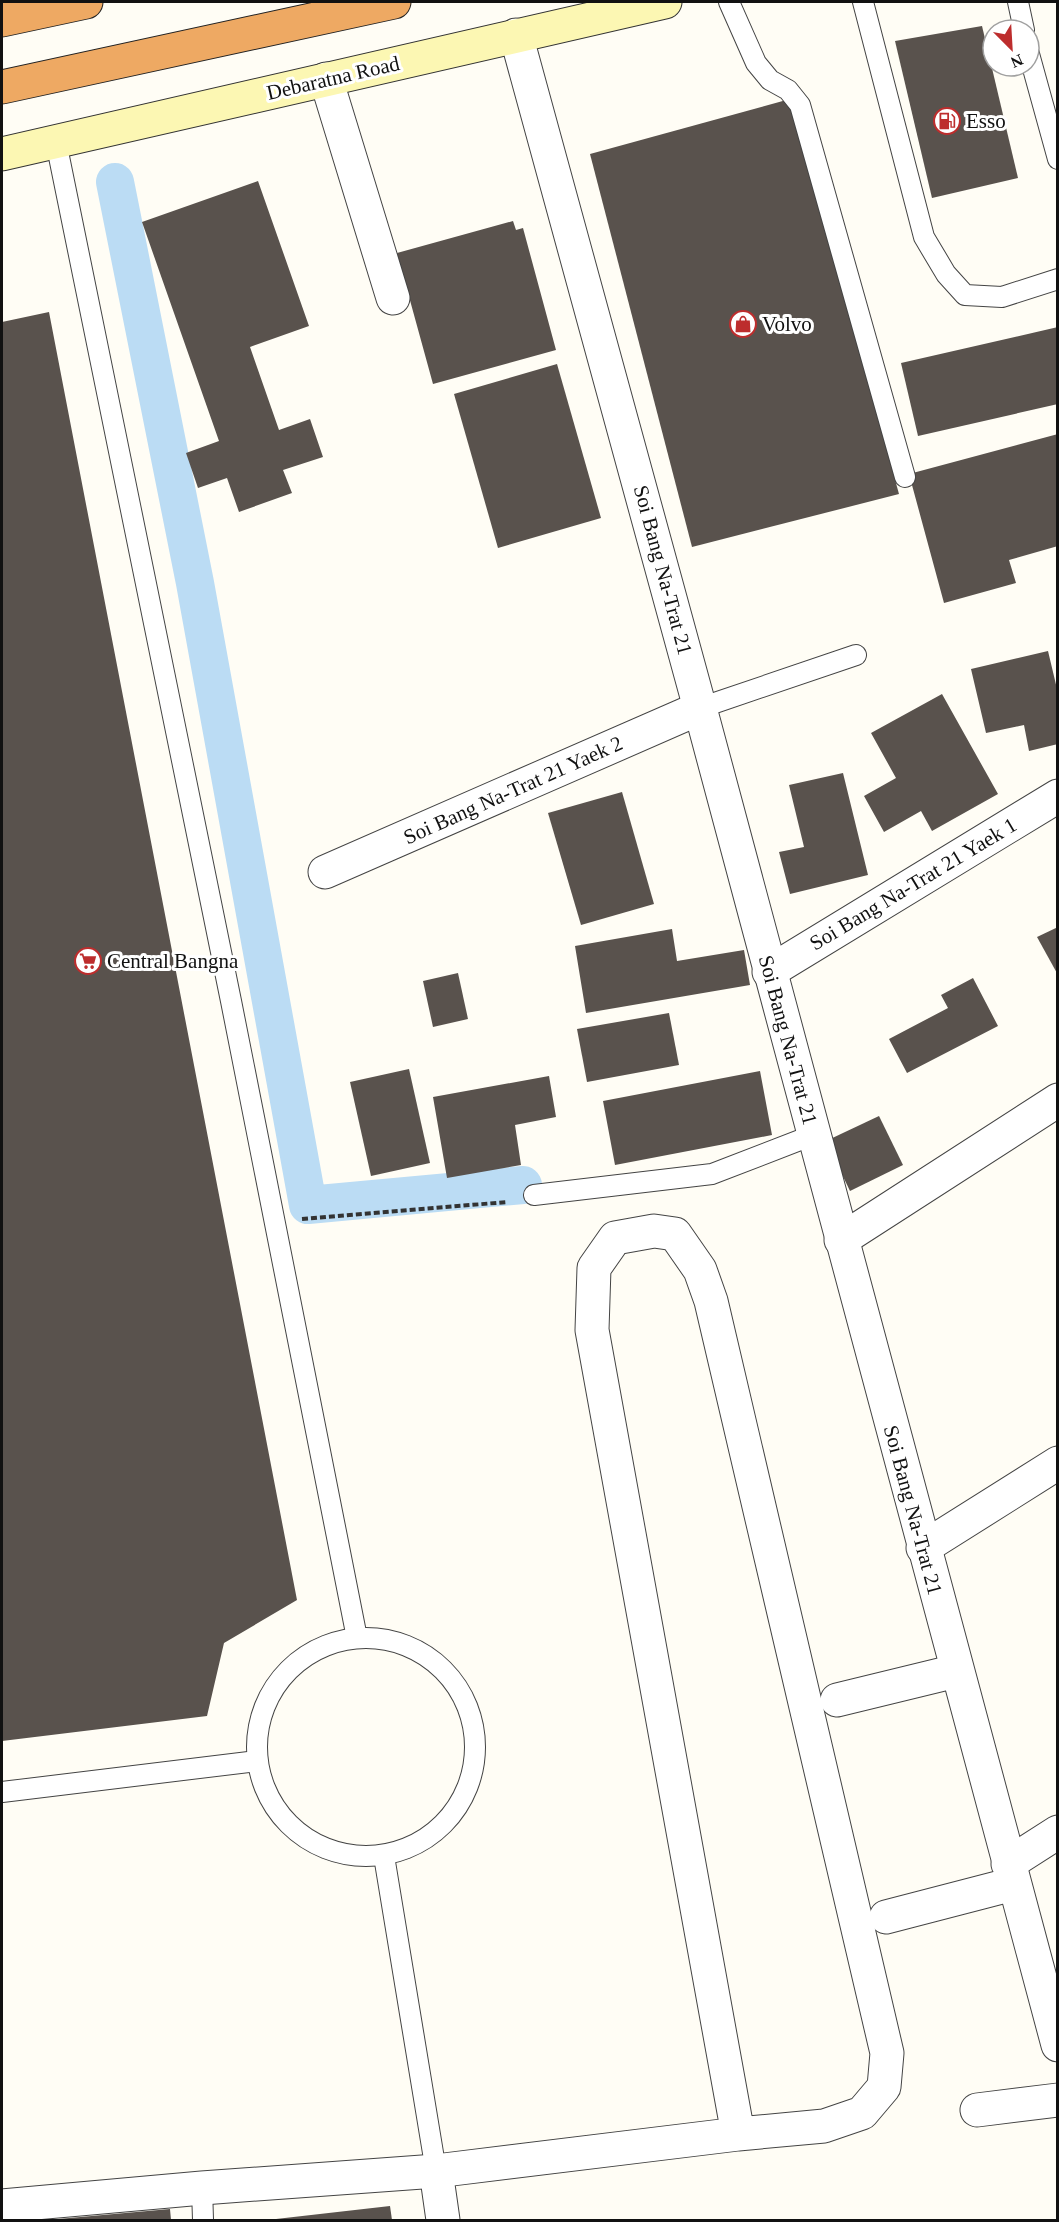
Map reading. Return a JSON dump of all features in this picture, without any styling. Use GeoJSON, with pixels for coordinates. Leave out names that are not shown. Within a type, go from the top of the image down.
{"type":"FeatureCollection","features":[{"type":"Feature","properties":{"kind":"highway"},"geometry":{"type":"LineString","coordinates":[[2,20],[86,2]]}},
{"type":"Feature","properties":{"kind":"highway"},"geometry":{"type":"LineString","coordinates":[[2,87],[394,2]]}},
{"type":"Feature","properties":{"kind":"main road","name":"Debaratna Road"},"geometry":{"type":"LineString","coordinates":[[2,154],[665,2]]}},
{"type":"Feature","properties":{"kind":"street","name":"Soi Bang Na-Trat 21"},"geometry":{"type":"LineString","coordinates":[[516,35],[700,708],[1010,1874],[1058,2045]]}},
{"type":"Feature","properties":{"kind":"street"},"geometry":{"type":"LineString","coordinates":[[326,79],[393,298]]}},
{"type":"Feature","properties":{"kind":"street","name":"Soi Bang Na-Trat 21 Yaek 2"},"geometry":{"type":"LineString","coordinates":[[325,872],[700,708]]}},
{"type":"Feature","properties":{"kind":"street","name":"Soi Bang Na-Trat 21 Yaek 1"},"geometry":{"type":"LineString","coordinates":[[770,972],[1058,796]]}},
{"type":"Feature","properties":{"kind":"street"},"geometry":{"type":"LineString","coordinates":[[842,1240],[1058,1100]]}},
{"type":"Feature","properties":{"kind":"street"},"geometry":{"type":"LineString","coordinates":[[2,2206],[436,2170],[824,2126],[862,2113],[884,2087],[887,2053],[711,1301],[700,1270],[675,1234],[654,1231],[615,1238],[594,1268],[592,1330],[738,2134]]}},
{"type":"Feature","properties":{"kind":"street"},"geometry":{"type":"LineString","coordinates":[[923,1548],[1058,1463]]}},
{"type":"Feature","properties":{"kind":"street"},"geometry":{"type":"LineString","coordinates":[[837,1700],[956,1671]]}},
{"type":"Feature","properties":{"kind":"street"},"geometry":{"type":"LineString","coordinates":[[886,1917],[1010,1874],[1058,1832]]}},
{"type":"Feature","properties":{"kind":"street"},"geometry":{"type":"LineString","coordinates":[[977,2110],[1058,2100]]}},
{"type":"Feature","properties":{"kind":"street"},"geometry":{"type":"LineString","coordinates":[[436,2170],[443,2220]]}},
{"type":"Feature","properties":{"kind":"lane"},"geometry":{"type":"LineString","coordinates":[[729,2],[756,63],[770,80],[788,90],[800,105],[905,477]]}},
{"type":"Feature","properties":{"kind":"lane"},"geometry":{"type":"LineString","coordinates":[[863,2],[924,237],[946,274],[965,295],[1002,297],[1058,279]]}},
{"type":"Feature","properties":{"kind":"lane"},"geometry":{"type":"LineString","coordinates":[[1018,2],[1021,18]]}},
{"type":"Feature","properties":{"kind":"lane"},"geometry":{"type":"LineString","coordinates":[[1036,78],[1058,159]]}},
{"type":"Feature","properties":{"kind":"lane"},"geometry":{"type":"LineString","coordinates":[[56,142],[229,989],[357,1638]]}},
{"type":"Feature","properties":{"kind":"lane"},"geometry":{"type":"LineString","coordinates":[[700,708],[856,655]]}},
{"type":"Feature","properties":{"kind":"lane"},"geometry":{"type":"LineString","coordinates":[[534,1196],[712,1174],[813,1135]]}},
{"type":"Feature","properties":{"kind":"lane"},"geometry":{"type":"LineString","coordinates":[[357,1638],[394,1641],[428,1656],[455,1682],[472,1715],[477,1752],[468,1788],[448,1820],[419,1844],[384,1856],[348,1856],[326,1849],[315,1845],[286,1824],[267,1795],[257,1761],[258,1726],[270,1693],[293,1665],[322,1647],[357,1638]]}},
{"type":"Feature","properties":{"kind":"lane"},"geometry":{"type":"LineString","coordinates":[[2,1792],[257,1761]]}},
{"type":"Feature","properties":{"kind":"lane"},"geometry":{"type":"LineString","coordinates":[[384,1856],[436,2170]]}},
{"type":"Feature","properties":{"kind":"lane"},"geometry":{"type":"LineString","coordinates":[[202,2188],[203,2220]]}},
{"type":"Feature","properties":{"kind":"path"},"geometry":{"type":"LineString","coordinates":[[313,1218],[508,1202]]}},
{"type":"Feature","properties":{"kind":"building"},"geometry":{"type":"Polygon","coordinates":[[[981,26],[981,78],[994,78],[1018,178],[932,198],[895,41],[981,26]]]}},
{"type":"Feature","properties":{"kind":"building","name":"Volvo"},"geometry":{"type":"Polygon","coordinates":[[[790,99],[899,494],[692,547],[590,154],[790,99]]]}},
{"type":"Feature","properties":{"kind":"building"},"geometry":{"type":"Polygon","coordinates":[[[258,181],[309,326],[250,347],[279,430],[310,419],[323,457],[283,470],[292,493],[239,512],[227,478],[198,488],[186,453],[219,441],[142,222],[258,181]]]}},
{"type":"Feature","properties":{"kind":"building"},"geometry":{"type":"Polygon","coordinates":[[[513,221],[516,230],[523,228],[556,350],[433,384],[397,253],[513,221]]]}},
{"type":"Feature","properties":{"kind":"building","name":"Central Bangna"},"geometry":{"type":"Polygon","coordinates":[[[49,312],[297,1600],[224,1643],[207,1716],[2,1741],[2,322],[49,312]]]}},
{"type":"Feature","properties":{"kind":"building"},"geometry":{"type":"Polygon","coordinates":[[[1058,327],[1058,404],[918,436],[901,363],[1058,327]]]}},
{"type":"Feature","properties":{"kind":"building"},"geometry":{"type":"Polygon","coordinates":[[[557,364],[601,518],[498,548],[454,394],[557,364]]]}},
{"type":"Feature","properties":{"kind":"building"},"geometry":{"type":"Polygon","coordinates":[[[1058,434],[1058,546],[1009,560],[1016,583],[944,603],[909,474],[1058,434]]]}},
{"type":"Feature","properties":{"kind":"building"},"geometry":{"type":"Polygon","coordinates":[[[1048,651],[1058,693],[1058,744],[1029,751],[1024,725],[986,733],[971,669],[1048,651]]]}},
{"type":"Feature","properties":{"kind":"building"},"geometry":{"type":"Polygon","coordinates":[[[942,694],[998,794],[932,831],[921,811],[884,832],[864,796],[896,778],[871,733],[942,694]]]}},
{"type":"Feature","properties":{"kind":"building"},"geometry":{"type":"Polygon","coordinates":[[[843,773],[868,875],[790,894],[779,852],[804,847],[789,785],[843,773]]]}},
{"type":"Feature","properties":{"kind":"building"},"geometry":{"type":"Polygon","coordinates":[[[622,792],[654,904],[581,925],[548,813],[622,792]]]}},
{"type":"Feature","properties":{"kind":"building"},"geometry":{"type":"Polygon","coordinates":[[[1058,927],[1058,975],[1037,937],[1058,927]]]}},
{"type":"Feature","properties":{"kind":"building"},"geometry":{"type":"Polygon","coordinates":[[[672,929],[677,961],[744,950],[750,985],[586,1013],[575,946],[672,929]]]}},
{"type":"Feature","properties":{"kind":"building"},"geometry":{"type":"Polygon","coordinates":[[[458,973],[468,1019],[433,1027],[423,981],[458,973]]]}},
{"type":"Feature","properties":{"kind":"building"},"geometry":{"type":"Polygon","coordinates":[[[973,978],[998,1026],[907,1073],[889,1039],[948,1008],[941,995],[973,978]]]}},
{"type":"Feature","properties":{"kind":"building"},"geometry":{"type":"Polygon","coordinates":[[[669,1013],[679,1065],[587,1082],[577,1029],[669,1013]]]}},
{"type":"Feature","properties":{"kind":"building"},"geometry":{"type":"Polygon","coordinates":[[[409,1069],[430,1163],[371,1176],[350,1082],[409,1069]]]}},
{"type":"Feature","properties":{"kind":"building"},"geometry":{"type":"Polygon","coordinates":[[[760,1071],[772,1135],[615,1165],[603,1101],[760,1071]]]}},
{"type":"Feature","properties":{"kind":"building"},"geometry":{"type":"Polygon","coordinates":[[[549,1076],[556,1117],[515,1125],[521,1165],[447,1178],[433,1097],[549,1076]]]}},
{"type":"Feature","properties":{"kind":"building"},"geometry":{"type":"Polygon","coordinates":[[[879,1116],[903,1165],[850,1191],[826,1141],[879,1116]]]}},
{"type":"Feature","properties":{"kind":"building"},"geometry":{"type":"Polygon","coordinates":[[[390,2206],[392,2220],[276,2220],[276,2219],[390,2206]]]}},
{"type":"Feature","properties":{"kind":"building"},"geometry":{"type":"Polygon","coordinates":[[[170,2209],[171,2220],[58,2220],[58,2219],[170,2209]]]}},
{"type":"Feature","properties":{"kind":"waterway"},"geometry":{"type":"LineString","coordinates":[[115,182],[195,583],[308,1205],[523,1185]]}},
{"type":"Feature","properties":{"kind":"place","name":"Esso"},"geometry":{"type":"Point","coordinates":[947,121]}},
{"type":"Feature","properties":{"kind":"place","name":"Volvo"},"geometry":{"type":"Point","coordinates":[743,324]}},
{"type":"Feature","properties":{"kind":"place","name":"Central Bangna"},"geometry":{"type":"Point","coordinates":[88,961]}}]}
